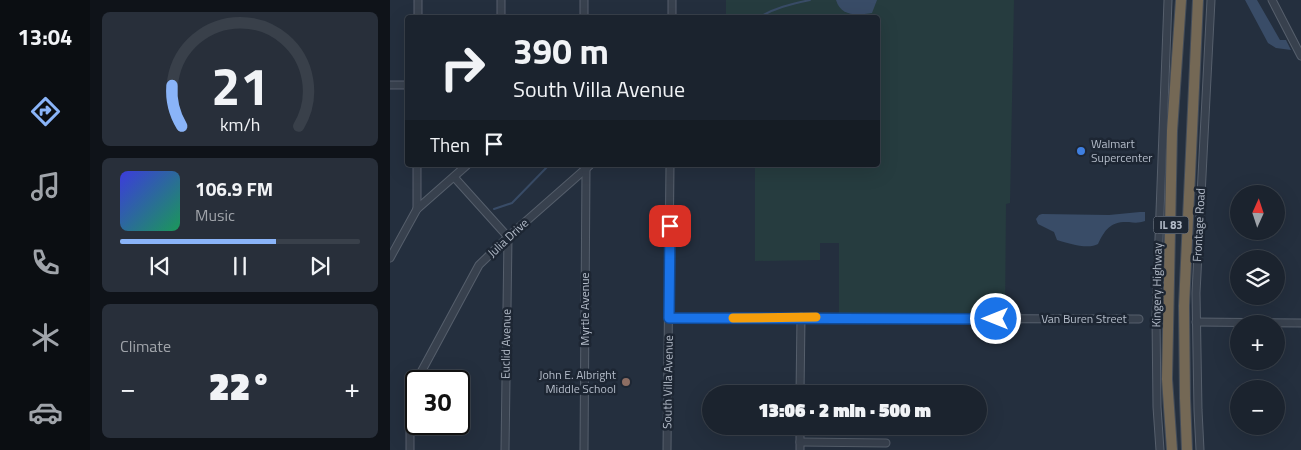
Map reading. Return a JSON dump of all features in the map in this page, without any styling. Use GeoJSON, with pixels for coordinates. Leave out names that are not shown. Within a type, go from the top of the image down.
{"type":"FeatureCollection","features":[{"type":"Feature","properties":{"kind":"highway","name":"Kingery Highway"},"geometry":{"type":"LineString","coordinates":[[1172,450],[1168,380],[1172,140],[1181,0]]}},
{"type":"Feature","properties":{"kind":"highway","name":"IL 83"},"geometry":{"type":"LineString","coordinates":[[1187,450],[1184,306],[1198,0]]}},
{"type":"Feature","properties":{"kind":"street"},"geometry":{"type":"LineString","coordinates":[[418,0],[418,15]]}},
{"type":"Feature","properties":{"kind":"street"},"geometry":{"type":"LineString","coordinates":[[501,0],[501,15]]}},
{"type":"Feature","properties":{"kind":"street"},"geometry":{"type":"LineString","coordinates":[[584,0],[584,15]]}},
{"type":"Feature","properties":{"kind":"street"},"geometry":{"type":"LineString","coordinates":[[672,0],[672,15]]}},
{"type":"Feature","properties":{"kind":"street"},"geometry":{"type":"LineString","coordinates":[[1160,450],[1157,407],[1156,318],[1168,0]]}},
{"type":"Feature","properties":{"kind":"street","name":"Frontage Road"},"geometry":{"type":"LineString","coordinates":[[1200,450],[1196,293],[1211,0]]}},
{"type":"Feature","properties":{"kind":"street"},"geometry":{"type":"LineString","coordinates":[[1272,0],[1301,56]]}},
{"type":"Feature","properties":{"kind":"street"},"geometry":{"type":"LineString","coordinates":[[390,85],[405,85]]}},
{"type":"Feature","properties":{"kind":"street"},"geometry":{"type":"LineString","coordinates":[[417,167],[417,209]]}},
{"type":"Feature","properties":{"kind":"street"},"geometry":{"type":"LineString","coordinates":[[390,258],[417,209],[466,167]]}},
{"type":"Feature","properties":{"kind":"street","name":"Julia Drive"},"geometry":{"type":"LineString","coordinates":[[410,450],[411,393],[479,265],[588,167]]}},
{"type":"Feature","properties":{"kind":"street","name":"Myrtle Avenue"},"geometry":{"type":"LineString","coordinates":[[584,450],[588,167]]}},
{"type":"Feature","properties":{"kind":"street","name":"South Villa Avenue"},"geometry":{"type":"LineString","coordinates":[[667,450],[670,167]]}},
{"type":"Feature","properties":{"kind":"street"},"geometry":{"type":"LineString","coordinates":[[454,177],[508,237]]}},
{"type":"Feature","properties":{"kind":"street","name":"Euclid Avenue"},"geometry":{"type":"LineString","coordinates":[[505,450],[508,237]]}},
{"type":"Feature","properties":{"kind":"street"},"geometry":{"type":"LineString","coordinates":[[800,385],[801,317]]}},
{"type":"Feature","properties":{"kind":"street","name":"Van Buren Street"},"geometry":{"type":"LineString","coordinates":[[669,318],[1139,319]]}},
{"type":"Feature","properties":{"kind":"street"},"geometry":{"type":"LineString","coordinates":[[1196,322],[1301,322]]}},
{"type":"Feature","properties":{"kind":"street"},"geometry":{"type":"LineString","coordinates":[[800,435],[800,450]]}},
{"type":"Feature","properties":{"kind":"street"},"geometry":{"type":"LineString","coordinates":[[800,442],[886,443]]}},
{"type":"Feature","properties":{"kind":"green space"},"geometry":{"type":"Polygon","coordinates":[[[726,0],[1014,0],[1010,203],[1006,204],[1005,317],[839,315],[839,243],[820,243],[820,260],[755,261],[755,167],[880,167],[880,15],[726,15],[726,0]]]}},
{"type":"Feature","properties":{"kind":"water"},"geometry":{"type":"Polygon","coordinates":[[[836,0],[877,0],[872,13],[850,14],[838,6],[836,0]]]}},
{"type":"Feature","properties":{"kind":"water"},"geometry":{"type":"Polygon","coordinates":[[[1245,0],[1257,0],[1280,40],[1286,40],[1291,50],[1276,48],[1268,43],[1245,0]]]}},
{"type":"Feature","properties":{"kind":"water"},"geometry":{"type":"Polygon","coordinates":[[[1145,212],[1145,221],[1137,223],[1123,222],[1113,225],[1106,230],[1098,244],[1094,246],[1078,245],[1057,240],[1054,232],[1038,224],[1036,219],[1042,214],[1109,215],[1145,212]]]}},
{"type":"Feature","properties":{"kind":"waterway"},"geometry":{"type":"LineString","coordinates":[[764,15],[776,9],[810,0]]}},
{"type":"Feature","properties":{"kind":"waterway"},"geometry":{"type":"LineString","coordinates":[[494,209],[512,203],[547,167]]}},
{"type":"Feature","properties":{"kind":"slow traffic"},"geometry":{"type":"LineString","coordinates":[[733,318],[816,317]]}},
{"type":"Feature","properties":{"kind":"place","name":"Walmart Supercenter"},"geometry":{"type":"Point","coordinates":[1081,151]}},
{"type":"Feature","properties":{"kind":"place","name":"John E. Albright Middle School"},"geometry":{"type":"Point","coordinates":[626,382]}},
{"type":"Feature","properties":{"kind":"route"},"geometry":{"type":"LineString","coordinates":[[670,226],[669,318],[996,319]]}}]}
